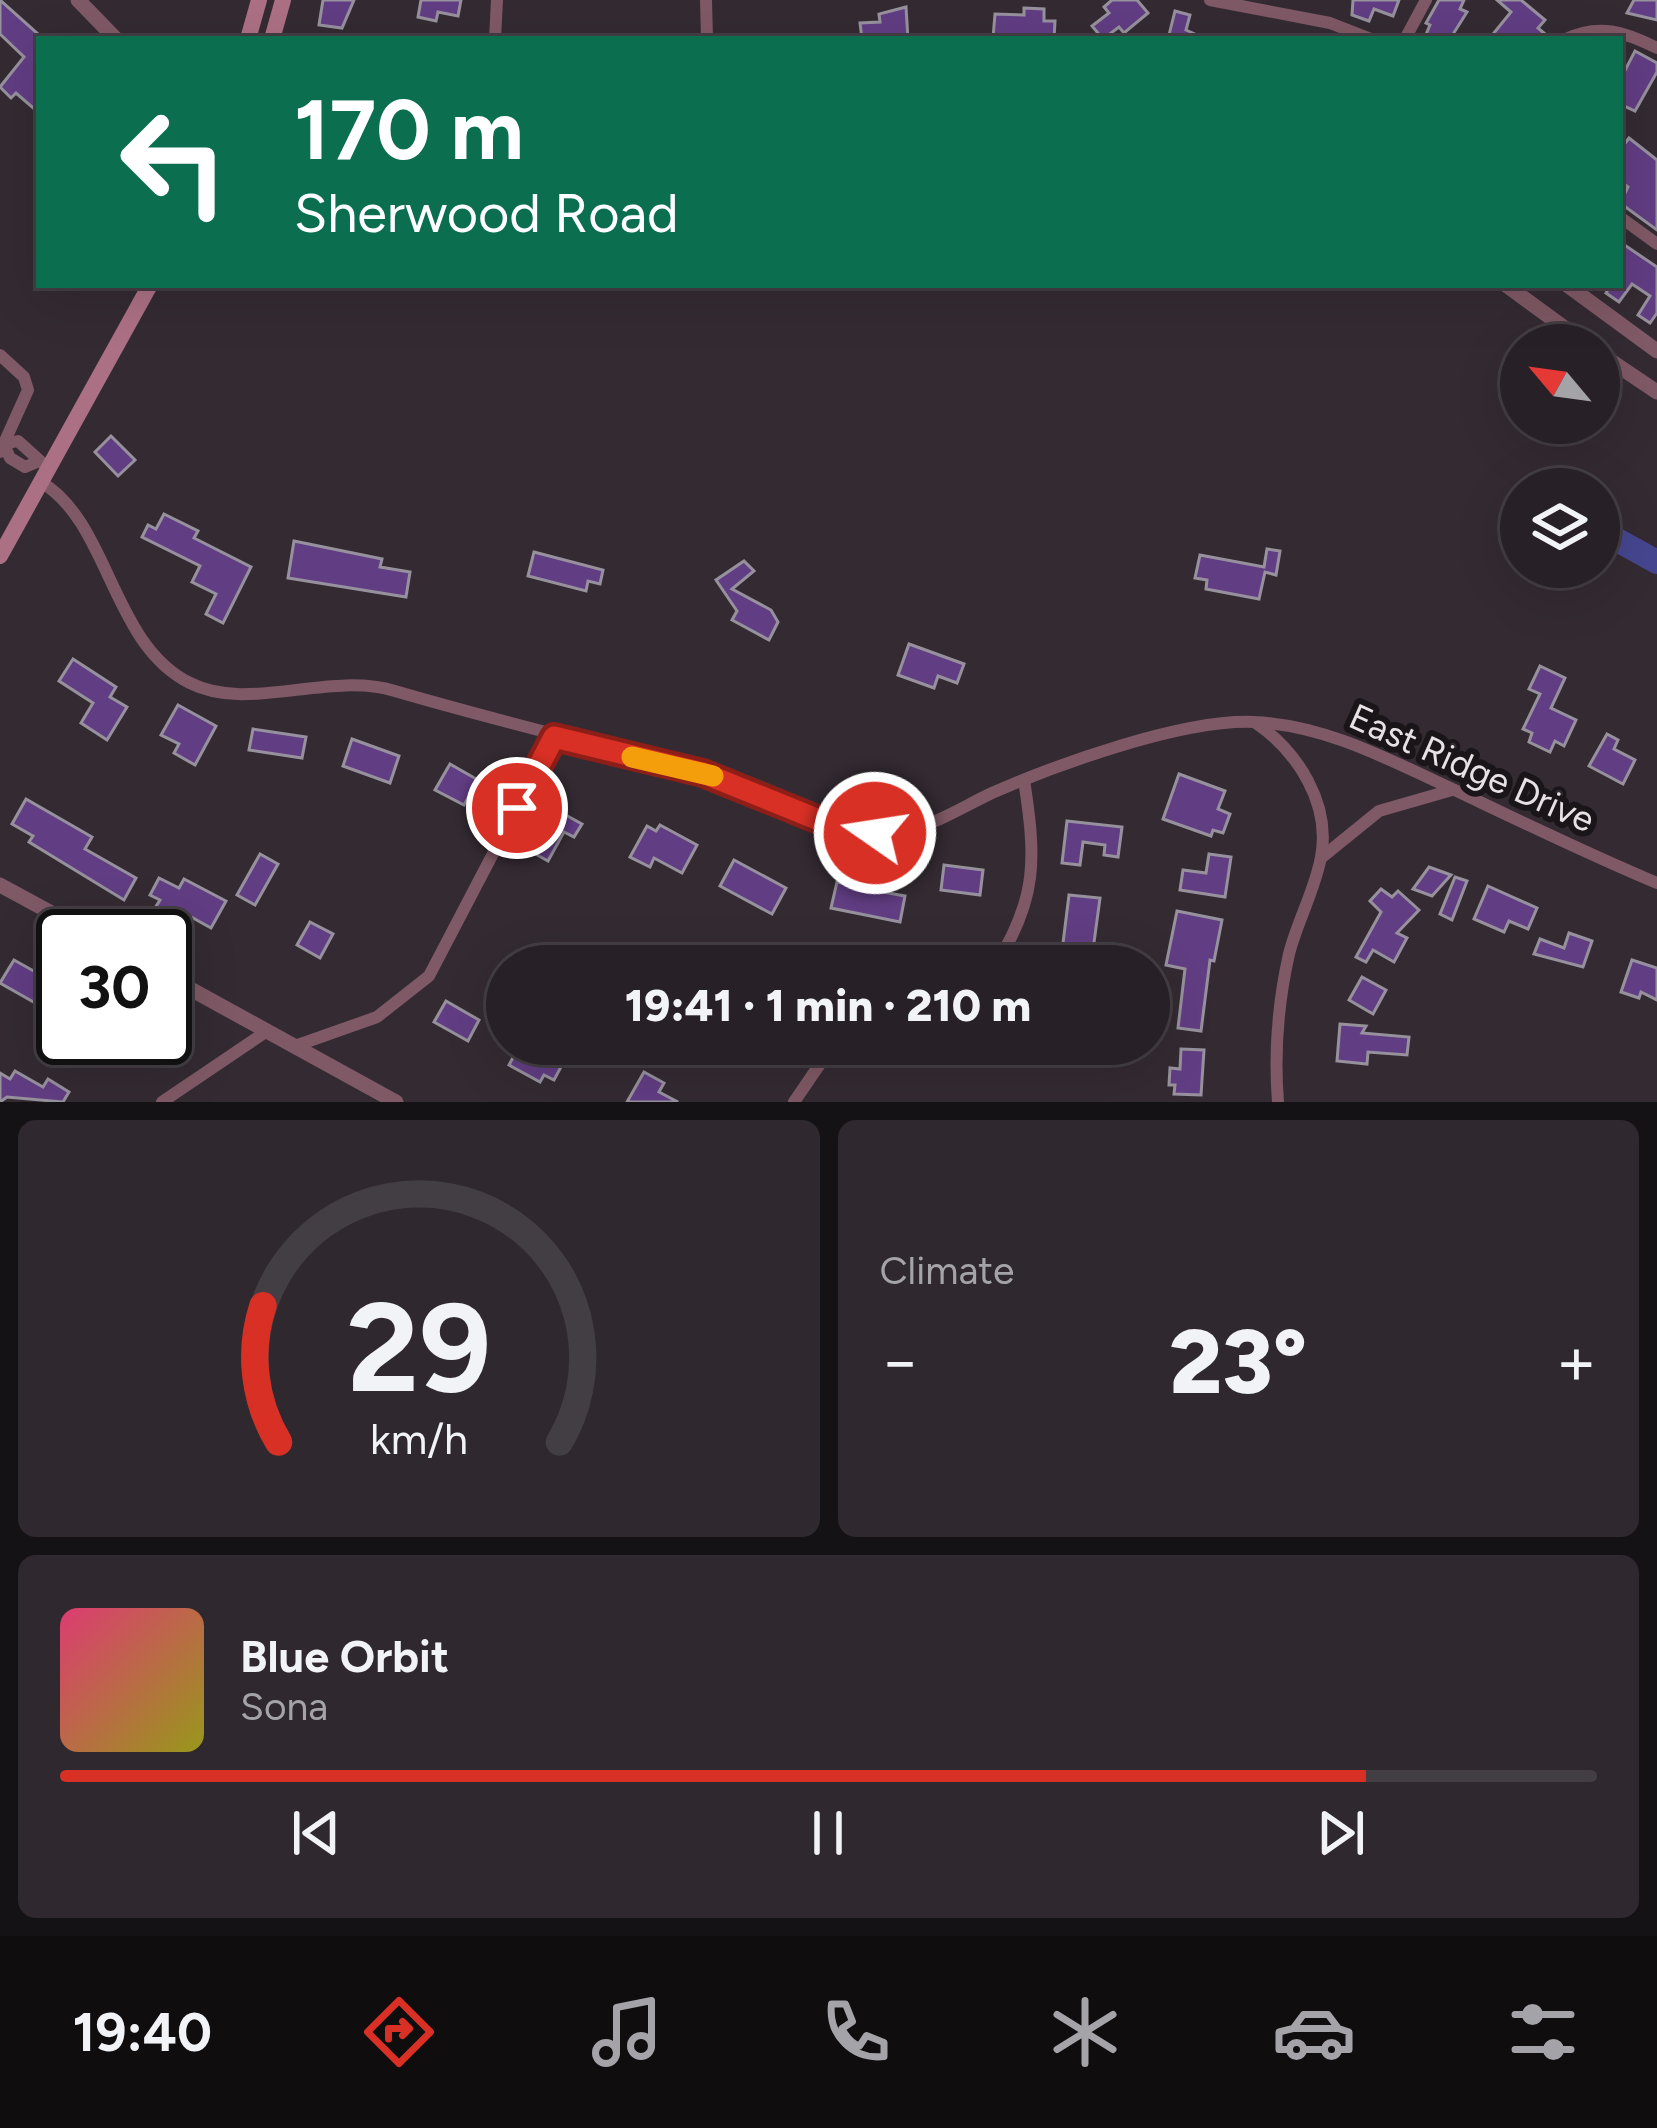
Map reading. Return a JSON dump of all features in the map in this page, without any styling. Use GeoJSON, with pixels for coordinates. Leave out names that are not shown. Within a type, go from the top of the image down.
{"type":"FeatureCollection","features":[{"type":"Feature","properties":{"kind":"main road"},"geometry":{"type":"LineString","coordinates":[[249,36],[259,0]]}},
{"type":"Feature","properties":{"kind":"main road"},"geometry":{"type":"LineString","coordinates":[[273,36],[283,0]]}},
{"type":"Feature","properties":{"kind":"main road"},"geometry":{"type":"LineString","coordinates":[[0,556],[42,471],[146,292]]}},
{"type":"Feature","properties":{"kind":"street"},"geometry":{"type":"LineString","coordinates":[[78,0],[113,36]]}},
{"type":"Feature","properties":{"kind":"street"},"geometry":{"type":"LineString","coordinates":[[495,36],[497,0]]}},
{"type":"Feature","properties":{"kind":"street"},"geometry":{"type":"LineString","coordinates":[[706,0],[706,36]]}},
{"type":"Feature","properties":{"kind":"street"},"geometry":{"type":"LineString","coordinates":[[1210,0],[1330,23],[1363,36]]}},
{"type":"Feature","properties":{"kind":"street"},"geometry":{"type":"LineString","coordinates":[[1407,36],[1426,0]]}},
{"type":"Feature","properties":{"kind":"street"},"geometry":{"type":"LineString","coordinates":[[1572,36],[1588,28],[1628,33],[1657,48]]}},
{"type":"Feature","properties":{"kind":"street"},"geometry":{"type":"LineString","coordinates":[[1623,219],[1657,244]]}},
{"type":"Feature","properties":{"kind":"street"},"geometry":{"type":"LineString","coordinates":[[1509,288],[1559,324]]}},
{"type":"Feature","properties":{"kind":"street"},"geometry":{"type":"LineString","coordinates":[[1571,288],[1657,350]]}},
{"type":"Feature","properties":{"kind":"street"},"geometry":{"type":"LineString","coordinates":[[0,355],[25,377],[28,389],[2,448]]}},
{"type":"Feature","properties":{"kind":"street"},"geometry":{"type":"LineString","coordinates":[[1620,367],[1657,392]]}},
{"type":"Feature","properties":{"kind":"street"},"geometry":{"type":"LineString","coordinates":[[2,448],[17,441],[36,453],[42,471]]}},
{"type":"Feature","properties":{"kind":"street","name":"East Ridge Drive"},"geometry":{"type":"LineString","coordinates":[[42,471],[66,502],[146,643],[191,684],[234,694],[353,683],[703,773],[819,820],[875,833],[927,825],[1024,780],[1206,724],[1255,722],[1328,736],[1657,883]]}},
{"type":"Feature","properties":{"kind":"street"},"geometry":{"type":"LineString","coordinates":[[1255,722],[1286,748],[1308,781],[1320,819],[1321,858],[1295,932],[1280,1001],[1278,1102]]}},
{"type":"Feature","properties":{"kind":"street"},"geometry":{"type":"LineString","coordinates":[[295,1046],[377,1017],[429,976],[554,737]]}},
{"type":"Feature","properties":{"kind":"street"},"geometry":{"type":"LineString","coordinates":[[1008,945],[1023,921],[1034,844],[1024,780]]}},
{"type":"Feature","properties":{"kind":"street"},"geometry":{"type":"LineString","coordinates":[[1321,858],[1378,811],[1453,790]]}},
{"type":"Feature","properties":{"kind":"street"},"geometry":{"type":"LineString","coordinates":[[0,885],[44,909]]}},
{"type":"Feature","properties":{"kind":"street"},"geometry":{"type":"LineString","coordinates":[[192,990],[396,1102]]}},
{"type":"Feature","properties":{"kind":"street"},"geometry":{"type":"LineString","coordinates":[[162,1102],[267,1030]]}},
{"type":"Feature","properties":{"kind":"street"},"geometry":{"type":"LineString","coordinates":[[794,1102],[819,1065]]}},
{"type":"Feature","properties":{"kind":"building"},"geometry":{"type":"Polygon","coordinates":[[[0,0],[39,35],[36,110],[16,93],[11,98],[0,87],[24,57],[0,34],[0,0]]]}},
{"type":"Feature","properties":{"kind":"building"},"geometry":{"type":"Polygon","coordinates":[[[323,0],[354,0],[342,28],[319,25],[323,0]]]}},
{"type":"Feature","properties":{"kind":"building"},"geometry":{"type":"Polygon","coordinates":[[[421,0],[461,0],[458,16],[438,12],[436,21],[418,17],[421,0]]]}},
{"type":"Feature","properties":{"kind":"building"},"geometry":{"type":"Polygon","coordinates":[[[1112,0],[1137,0],[1148,13],[1124,33],[1119,27],[1100,36],[1092,26],[1109,13],[1104,7],[1112,0]]]}},
{"type":"Feature","properties":{"kind":"building"},"geometry":{"type":"Polygon","coordinates":[[[1353,0],[1399,0],[1393,16],[1374,9],[1369,21],[1352,15],[1353,0]]]}},
{"type":"Feature","properties":{"kind":"building"},"geometry":{"type":"Polygon","coordinates":[[[1439,0],[1464,0],[1460,9],[1467,12],[1452,36],[1425,36],[1430,25],[1426,23],[1439,0]]]}},
{"type":"Feature","properties":{"kind":"building"},"geometry":{"type":"Polygon","coordinates":[[[1497,0],[1521,0],[1545,20],[1538,28],[1547,36],[1491,36],[1511,12],[1497,0]]]}},
{"type":"Feature","properties":{"kind":"building"},"geometry":{"type":"Polygon","coordinates":[[[1634,0],[1657,0],[1657,20],[1627,13],[1634,0]]]}},
{"type":"Feature","properties":{"kind":"building"},"geometry":{"type":"Polygon","coordinates":[[[906,7],[908,36],[862,36],[860,23],[880,22],[879,14],[906,7]]]}},
{"type":"Feature","properties":{"kind":"building"},"geometry":{"type":"Polygon","coordinates":[[[1024,8],[1044,9],[1044,21],[1055,21],[1054,36],[993,36],[995,14],[1024,15],[1024,8]]]}},
{"type":"Feature","properties":{"kind":"building"},"geometry":{"type":"Polygon","coordinates":[[[1175,11],[1190,15],[1186,30],[1199,36],[1169,36],[1175,11]]]}},
{"type":"Feature","properties":{"kind":"building"},"geometry":{"type":"Polygon","coordinates":[[[1635,51],[1657,63],[1657,72],[1635,111],[1623,105],[1623,74],[1635,51]]]}},
{"type":"Feature","properties":{"kind":"building"},"geometry":{"type":"Polygon","coordinates":[[[1629,138],[1657,160],[1657,230],[1623,205],[1628,187],[1623,183],[1623,146],[1629,138]]]}},
{"type":"Feature","properties":{"kind":"building"},"geometry":{"type":"Polygon","coordinates":[[[1623,244],[1657,267],[1657,313],[1650,323],[1638,315],[1650,296],[1632,284],[1619,302],[1606,293],[1609,288],[1623,288],[1623,244]]]}},
{"type":"Feature","properties":{"kind":"building"},"geometry":{"type":"Polygon","coordinates":[[[111,436],[135,460],[118,476],[95,452],[111,436]]]}},
{"type":"Feature","properties":{"kind":"building"},"geometry":{"type":"Polygon","coordinates":[[[164,514],[198,531],[194,538],[251,567],[223,623],[206,614],[216,594],[192,582],[200,566],[142,537],[148,525],[156,529],[164,514]]]}},
{"type":"Feature","properties":{"kind":"building"},"geometry":{"type":"Polygon","coordinates":[[[294,541],[382,559],[380,567],[410,572],[406,597],[288,578],[294,541]]]}},
{"type":"Feature","properties":{"kind":"building"},"geometry":{"type":"Polygon","coordinates":[[[1267,549],[1280,551],[1276,575],[1265,572],[1259,599],[1206,589],[1207,580],[1195,578],[1200,555],[1264,567],[1267,549]]]}},
{"type":"Feature","properties":{"kind":"building"},"geometry":{"type":"Polygon","coordinates":[[[534,552],[603,570],[600,584],[588,581],[586,591],[528,576],[534,552]]]}},
{"type":"Feature","properties":{"kind":"building"},"geometry":{"type":"Polygon","coordinates":[[[744,561],[754,571],[732,589],[771,610],[778,622],[769,640],[732,620],[737,611],[716,580],[744,561]]]}},
{"type":"Feature","properties":{"kind":"building"},"geometry":{"type":"Polygon","coordinates":[[[909,644],[964,664],[957,683],[938,676],[934,688],[898,675],[909,644]]]}},
{"type":"Feature","properties":{"kind":"building"},"geometry":{"type":"Polygon","coordinates":[[[73,659],[116,687],[110,697],[127,707],[107,740],[81,723],[93,703],[59,681],[73,659]]]}},
{"type":"Feature","properties":{"kind":"building"},"geometry":{"type":"Polygon","coordinates":[[[1540,666],[1565,678],[1551,708],[1576,720],[1564,746],[1555,741],[1550,752],[1529,742],[1532,733],[1523,729],[1540,694],[1529,689],[1540,666]]]}},
{"type":"Feature","properties":{"kind":"building"},"geometry":{"type":"Polygon","coordinates":[[[178,705],[216,726],[195,765],[174,753],[179,744],[161,735],[178,705]]]}},
{"type":"Feature","properties":{"kind":"building"},"geometry":{"type":"Polygon","coordinates":[[[253,729],[306,737],[302,758],[249,750],[253,729]]]}},
{"type":"Feature","properties":{"kind":"building"},"geometry":{"type":"Polygon","coordinates":[[[1607,734],[1618,740],[1614,749],[1635,760],[1623,784],[1589,766],[1607,734]]]}},
{"type":"Feature","properties":{"kind":"building"},"geometry":{"type":"Polygon","coordinates":[[[352,739],[399,756],[390,783],[343,766],[352,739]]]}},
{"type":"Feature","properties":{"kind":"building"},"geometry":{"type":"Polygon","coordinates":[[[450,764],[478,780],[464,805],[435,790],[450,764]]]}},
{"type":"Feature","properties":{"kind":"building"},"geometry":{"type":"Polygon","coordinates":[[[1179,774],[1225,791],[1218,809],[1230,814],[1223,833],[1213,830],[1211,836],[1163,819],[1179,774]]]}},
{"type":"Feature","properties":{"kind":"building"},"geometry":{"type":"Polygon","coordinates":[[[26,799],[92,837],[85,849],[136,878],[124,900],[29,842],[33,836],[12,824],[26,799]]]}},
{"type":"Feature","properties":{"kind":"building"},"geometry":{"type":"Polygon","coordinates":[[[553,808],[582,824],[574,837],[564,832],[548,861],[530,851],[553,808]]]}},
{"type":"Feature","properties":{"kind":"building"},"geometry":{"type":"Polygon","coordinates":[[[1067,821],[1122,827],[1118,857],[1104,855],[1105,845],[1083,842],[1080,865],[1062,863],[1067,821]]]}},
{"type":"Feature","properties":{"kind":"building"},"geometry":{"type":"Polygon","coordinates":[[[660,825],[697,845],[682,873],[654,858],[650,867],[630,857],[647,826],[656,831],[660,825]]]}},
{"type":"Feature","properties":{"kind":"building"},"geometry":{"type":"Polygon","coordinates":[[[260,854],[278,864],[255,905],[237,895],[260,854]]]}},
{"type":"Feature","properties":{"kind":"building"},"geometry":{"type":"Polygon","coordinates":[[[1209,854],[1231,857],[1225,897],[1180,890],[1183,870],[1206,873],[1209,854]]]}},
{"type":"Feature","properties":{"kind":"building"},"geometry":{"type":"Polygon","coordinates":[[[734,860],[786,888],[772,914],[720,886],[734,860]]]}},
{"type":"Feature","properties":{"kind":"building"},"geometry":{"type":"Polygon","coordinates":[[[944,865],[983,870],[980,895],[941,890],[944,865]]]}},
{"type":"Feature","properties":{"kind":"building"},"geometry":{"type":"Polygon","coordinates":[[[1429,867],[1451,875],[1432,896],[1413,889],[1429,867]]]}},
{"type":"Feature","properties":{"kind":"building"},"geometry":{"type":"Polygon","coordinates":[[[854,876],[885,882],[883,892],[905,896],[900,922],[831,908],[837,882],[852,885],[854,876]]]}},
{"type":"Feature","properties":{"kind":"building"},"geometry":{"type":"Polygon","coordinates":[[[1455,877],[1467,881],[1452,920],[1440,914],[1455,877]]]}},
{"type":"Feature","properties":{"kind":"building"},"geometry":{"type":"Polygon","coordinates":[[[159,878],[179,888],[184,879],[226,901],[211,928],[192,920],[192,909],[157,909],[160,900],[150,895],[159,878]]]}},
{"type":"Feature","properties":{"kind":"building"},"geometry":{"type":"Polygon","coordinates":[[[1488,886],[1537,908],[1528,929],[1509,921],[1504,932],[1474,919],[1488,886]]]}},
{"type":"Feature","properties":{"kind":"building"},"geometry":{"type":"Polygon","coordinates":[[[1381,889],[1392,897],[1398,891],[1419,910],[1397,933],[1407,938],[1394,962],[1373,950],[1366,962],[1356,957],[1381,912],[1370,901],[1381,889]]]}},
{"type":"Feature","properties":{"kind":"building"},"geometry":{"type":"Polygon","coordinates":[[[1069,895],[1100,898],[1094,945],[1063,945],[1069,895]]]}},
{"type":"Feature","properties":{"kind":"building"},"geometry":{"type":"Polygon","coordinates":[[[1177,911],[1222,920],[1214,961],[1210,960],[1201,1031],[1178,1028],[1185,969],[1170,966],[1177,911]]]}},
{"type":"Feature","properties":{"kind":"building"},"geometry":{"type":"Polygon","coordinates":[[[310,922],[333,934],[320,958],[297,945],[310,922]]]}},
{"type":"Feature","properties":{"kind":"building"},"geometry":{"type":"Polygon","coordinates":[[[1569,933],[1592,941],[1583,967],[1534,954],[1540,939],[1564,948],[1569,933]]]}},
{"type":"Feature","properties":{"kind":"building"},"geometry":{"type":"Polygon","coordinates":[[[14,960],[36,972],[36,1003],[0,983],[14,960]]]}},
{"type":"Feature","properties":{"kind":"building"},"geometry":{"type":"Polygon","coordinates":[[[1632,960],[1657,968],[1657,1000],[1641,992],[1639,998],[1621,992],[1632,960]]]}},
{"type":"Feature","properties":{"kind":"building"},"geometry":{"type":"Polygon","coordinates":[[[1362,977],[1386,990],[1373,1014],[1349,1000],[1362,977]]]}},
{"type":"Feature","properties":{"kind":"building"},"geometry":{"type":"Polygon","coordinates":[[[446,1001],[479,1020],[468,1041],[434,1022],[446,1001]]]}},
{"type":"Feature","properties":{"kind":"building"},"geometry":{"type":"Polygon","coordinates":[[[1340,1024],[1366,1026],[1362,1033],[1409,1037],[1407,1055],[1368,1052],[1367,1064],[1337,1061],[1340,1024]]]}},
{"type":"Feature","properties":{"kind":"building"},"geometry":{"type":"Polygon","coordinates":[[[1181,1049],[1204,1050],[1201,1095],[1174,1094],[1175,1085],[1169,1085],[1170,1068],[1180,1069],[1181,1049]]]}},
{"type":"Feature","properties":{"kind":"building"},"geometry":{"type":"Polygon","coordinates":[[[509,1065],[562,1065],[554,1080],[544,1075],[540,1082],[509,1065]]]}},
{"type":"Feature","properties":{"kind":"building"},"geometry":{"type":"Polygon","coordinates":[[[15,1071],[43,1087],[48,1079],[69,1092],[63,1102],[7,1097],[0,1102],[0,1073],[10,1079],[15,1071]]]}},
{"type":"Feature","properties":{"kind":"building"},"geometry":{"type":"Polygon","coordinates":[[[644,1072],[664,1083],[659,1092],[678,1102],[627,1102],[644,1072]]]}},
{"type":"Feature","properties":{"kind":"waterway"},"geometry":{"type":"LineString","coordinates":[[1620,542],[1657,562]]}},
{"type":"Feature","properties":{"kind":"slow traffic"},"geometry":{"type":"LineString","coordinates":[[632,757],[713,776]]}},
{"type":"Feature","properties":{"kind":"route"},"geometry":{"type":"LineString","coordinates":[[517,808],[554,737],[703,773],[819,820],[875,833]]}}]}
